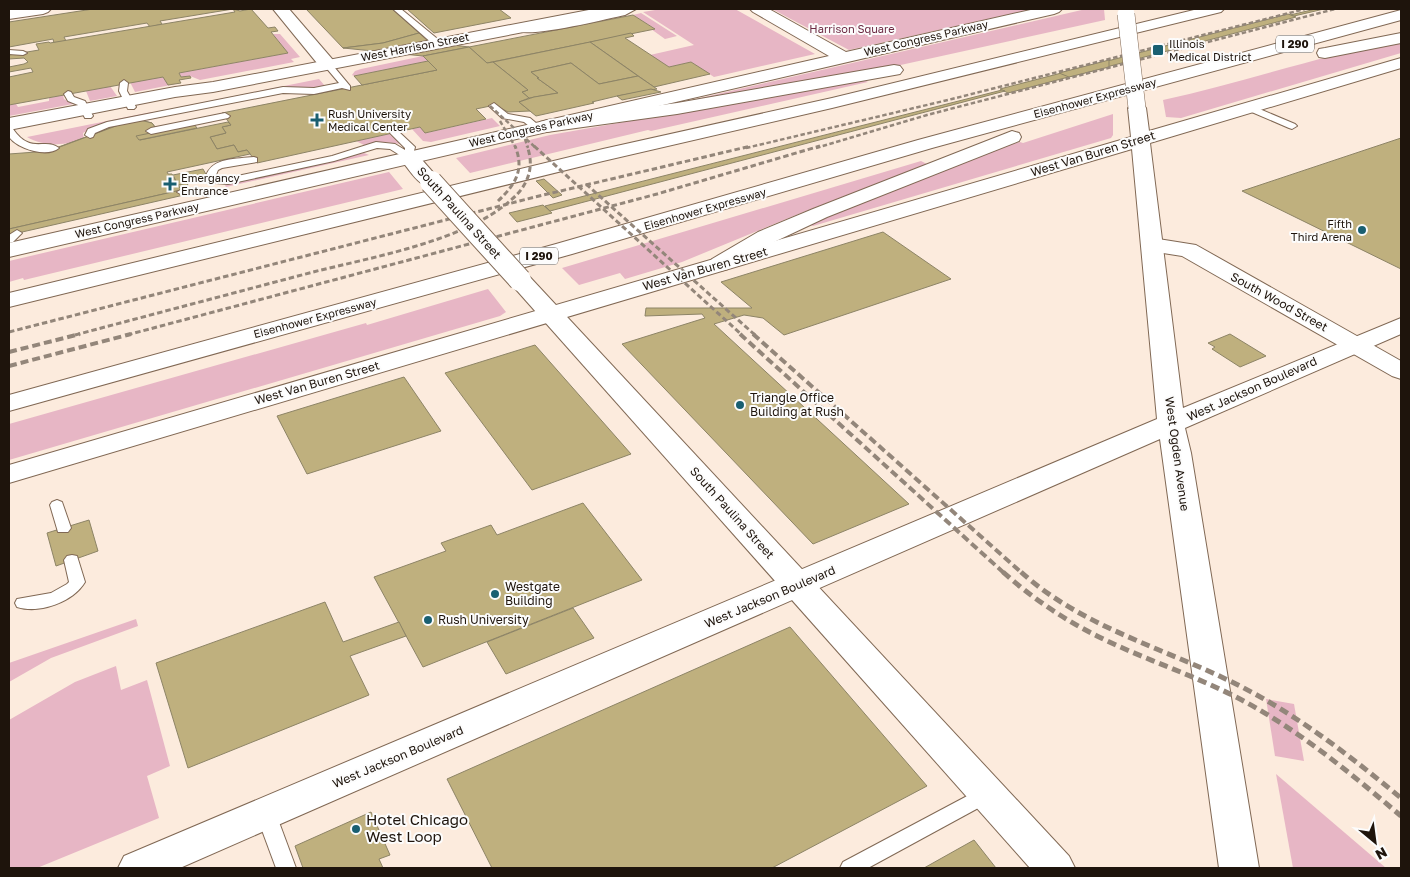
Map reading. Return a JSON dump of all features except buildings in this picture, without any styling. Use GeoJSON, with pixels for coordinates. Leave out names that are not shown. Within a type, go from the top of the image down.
{"type":"FeatureCollection","features":[{"type":"Feature","properties":{"kind":"main road"},"geometry":{"type":"LineString","coordinates":[[12,16],[43,9]]}},
{"type":"Feature","properties":{"kind":"main road"},"geometry":{"type":"LineString","coordinates":[[281,9],[327,64]]}},
{"type":"Feature","properties":{"kind":"main road","name":"West Harrison Street"},"geometry":{"type":"LineString","coordinates":[[9,129],[124,94],[181,97],[213,87],[617,9]]}},
{"type":"Feature","properties":{"kind":"main road"},"geometry":{"type":"LineString","coordinates":[[758,9],[843,57]]}},
{"type":"Feature","properties":{"kind":"main road","name":"West Congress Parkway"},"geometry":{"type":"LineString","coordinates":[[9,250],[1054,9]]}},
{"type":"Feature","properties":{"kind":"main road"},"geometry":{"type":"LineString","coordinates":[[9,300],[593,157],[832,103],[1196,12],[1216,9]]}},
{"type":"Feature","properties":{"kind":"main road","name":"West Ogden Avenue"},"geometry":{"type":"LineString","coordinates":[[1126,11],[1171,425],[1177,453],[1239,868]]}},
{"type":"Feature","properties":{"kind":"main road","name":"Eisenhower Expressway"},"geometry":{"type":"LineString","coordinates":[[9,403],[545,255],[925,144],[1401,15]]}},
{"type":"Feature","properties":{"kind":"main road"},"geometry":{"type":"LineString","coordinates":[[1188,73],[1253,67],[1401,38]]}},
{"type":"Feature","properties":{"kind":"main road"},"geometry":{"type":"LineString","coordinates":[[542,127],[727,100],[992,53],[1054,48]]}},
{"type":"Feature","properties":{"kind":"main road","name":"West Van Buren Street"},"geometry":{"type":"LineString","coordinates":[[9,474],[1401,63]]}},
{"type":"Feature","properties":{"kind":"main road"},"geometry":{"type":"LineString","coordinates":[[720,264],[766,237],[820,213],[1034,128],[1068,105]]}},
{"type":"Feature","properties":{"kind":"main road","name":"South Paulina Street"},"geometry":{"type":"LineString","coordinates":[[409,157],[1055,868]]}},
{"type":"Feature","properties":{"kind":"main road","name":"South Wood Street"},"geometry":{"type":"LineString","coordinates":[[1152,245],[1188,250],[1401,371]]}},
{"type":"Feature","properties":{"kind":"main road","name":"West Jackson Boulevard"},"geometry":{"type":"LineString","coordinates":[[138,868],[1401,325]]}},
{"type":"Feature","properties":{"kind":"lane"},"geometry":{"type":"LineString","coordinates":[[398,9],[437,43]]}},
{"type":"Feature","properties":{"kind":"lane"},"geometry":{"type":"LineString","coordinates":[[509,30],[544,29],[625,13],[632,9]]}},
{"type":"Feature","properties":{"kind":"lane"},"geometry":{"type":"LineString","coordinates":[[9,52],[23,53]]}},
{"type":"Feature","properties":{"kind":"lane"},"geometry":{"type":"LineString","coordinates":[[90,135],[91,131],[97,128],[127,121],[283,90],[307,94],[346,87],[327,64]]}},
{"type":"Feature","properties":{"kind":"lane"},"geometry":{"type":"LineString","coordinates":[[68,94],[71,99],[84,105]]}},
{"type":"Feature","properties":{"kind":"lane"},"geometry":{"type":"LineString","coordinates":[[494,106],[505,116],[528,120],[542,127]]}},
{"type":"Feature","properties":{"kind":"lane"},"geometry":{"type":"LineString","coordinates":[[1250,108],[1292,126]]}},
{"type":"Feature","properties":{"kind":"lane"},"geometry":{"type":"LineString","coordinates":[[151,131],[225,116]]}},
{"type":"Feature","properties":{"kind":"lane"},"geometry":{"type":"LineString","coordinates":[[9,129],[14,141],[20,144],[30,147],[54,148]]}},
{"type":"Feature","properties":{"kind":"lane"},"geometry":{"type":"LineString","coordinates":[[254,160],[219,165],[213,169],[211,176],[219,181],[228,181],[384,145],[392,146],[409,157],[410,147],[395,133]]}},
{"type":"Feature","properties":{"kind":"lane"},"geometry":{"type":"LineString","coordinates":[[351,143],[360,150]]}},
{"type":"Feature","properties":{"kind":"lane"},"geometry":{"type":"LineString","coordinates":[[182,192],[201,191],[227,200]]}},
{"type":"Feature","properties":{"kind":"lane"},"geometry":{"type":"LineString","coordinates":[[57,505],[63,528]]}},
{"type":"Feature","properties":{"kind":"lane"},"geometry":{"type":"LineString","coordinates":[[23,603],[43,601],[69,592],[74,588],[77,582],[72,560]]}},
{"type":"Feature","properties":{"kind":"lane"},"geometry":{"type":"LineString","coordinates":[[850,868],[987,794]]}},
{"type":"Feature","properties":{"kind":"lane"},"geometry":{"type":"LineString","coordinates":[[266,814],[286,868]]}},
{"type":"Feature","properties":{"kind":"green space"},"geometry":{"type":"Polygon","coordinates":[[[661,9],[735,9],[815,54],[714,77],[691,62],[669,67],[650,55],[694,45],[643,12],[661,9]]]}},
{"type":"Feature","properties":{"kind":"green space","name":"Harrison Square"},"geometry":{"type":"Polygon","coordinates":[[[772,9],[1033,9],[849,50],[772,9]]]}},
{"type":"Feature","properties":{"kind":"green space"},"geometry":{"type":"Polygon","coordinates":[[[1086,9],[1104,9],[1105,20],[896,66],[679,103],[1086,9]]]}},
{"type":"Feature","properties":{"kind":"green space"},"geometry":{"type":"Polygon","coordinates":[[[641,13],[677,36],[665,39],[651,29],[654,28],[633,15],[641,13]]]}},
{"type":"Feature","properties":{"kind":"green space"},"geometry":{"type":"Polygon","coordinates":[[[273,34],[280,34],[300,57],[291,59],[294,62],[200,80],[190,76],[181,77],[179,73],[288,53],[273,34]]]}},
{"type":"Feature","properties":{"kind":"green space"},"geometry":{"type":"Polygon","coordinates":[[[1401,41],[1401,53],[1181,118],[1166,117],[1163,100],[1341,54],[1401,41]]]}},
{"type":"Feature","properties":{"kind":"green space"},"geometry":{"type":"Polygon","coordinates":[[[423,56],[428,61],[352,75],[355,71],[361,69],[423,56]]]}},
{"type":"Feature","properties":{"kind":"green space"},"geometry":{"type":"Polygon","coordinates":[[[163,77],[181,83],[135,92],[130,82],[163,77]]]}},
{"type":"Feature","properties":{"kind":"green space"},"geometry":{"type":"Polygon","coordinates":[[[319,79],[325,86],[317,89],[287,88],[175,108],[319,79]]]}},
{"type":"Feature","properties":{"kind":"green space"},"geometry":{"type":"Polygon","coordinates":[[[864,80],[868,82],[651,131],[648,130],[470,173],[456,158],[550,135],[864,80]]]}},
{"type":"Feature","properties":{"kind":"green space"},"geometry":{"type":"Polygon","coordinates":[[[110,86],[117,96],[90,101],[86,91],[110,86]]]}},
{"type":"Feature","properties":{"kind":"green space"},"geometry":{"type":"Polygon","coordinates":[[[63,95],[64,99],[73,104],[9,116],[9,105],[16,104],[18,107],[49,101],[49,98],[63,95]]]}},
{"type":"Feature","properties":{"kind":"green space"},"geometry":{"type":"Polygon","coordinates":[[[152,112],[153,114],[98,125],[83,133],[84,140],[77,142],[48,144],[27,137],[152,112]]]}},
{"type":"Feature","properties":{"kind":"green space"},"geometry":{"type":"Polygon","coordinates":[[[1113,114],[1113,135],[1111,138],[813,226],[808,224],[978,154],[1020,142],[1023,143],[1113,114]]]}},
{"type":"Feature","properties":{"kind":"green space"},"geometry":{"type":"Polygon","coordinates":[[[492,118],[500,126],[431,142],[423,141],[412,129],[420,127],[426,133],[492,118]]]}},
{"type":"Feature","properties":{"kind":"green space"},"geometry":{"type":"Polygon","coordinates":[[[389,134],[401,144],[385,142],[364,145],[356,141],[389,134]]]}},
{"type":"Feature","properties":{"kind":"green space"},"geometry":{"type":"Polygon","coordinates":[[[364,153],[369,155],[226,187],[225,185],[364,153]]]}},
{"type":"Feature","properties":{"kind":"green space"},"geometry":{"type":"Polygon","coordinates":[[[921,161],[927,164],[682,262],[625,279],[620,273],[579,285],[562,268],[921,161]]]}},
{"type":"Feature","properties":{"kind":"green space"},"geometry":{"type":"Polygon","coordinates":[[[389,172],[403,189],[9,282],[9,261],[389,172]]]}},
{"type":"Feature","properties":{"kind":"green space"},"geometry":{"type":"Polygon","coordinates":[[[488,289],[506,312],[500,316],[9,460],[9,424],[366,323],[367,325],[488,289]]]}},
{"type":"Feature","properties":{"kind":"green space"},"geometry":{"type":"Polygon","coordinates":[[[136,619],[138,626],[51,658],[9,682],[9,663],[136,619]]]}},
{"type":"Feature","properties":{"kind":"green space"},"geometry":{"type":"Polygon","coordinates":[[[116,666],[121,690],[147,680],[170,766],[147,776],[159,818],[37,868],[9,868],[9,720],[75,682],[116,666]]]}},
{"type":"Feature","properties":{"kind":"green space"},"geometry":{"type":"Polygon","coordinates":[[[1266,699],[1294,704],[1304,761],[1275,756],[1266,699]]]}},
{"type":"Feature","properties":{"kind":"green space"},"geometry":{"type":"Polygon","coordinates":[[[1276,774],[1386,868],[1293,868],[1276,774]]]}},
{"type":"Feature","properties":{"kind":"railway"},"geometry":{"type":"LineString","coordinates":[[746,148],[952,99],[1305,9]]}},
{"type":"Feature","properties":{"kind":"railway"},"geometry":{"type":"LineString","coordinates":[[816,148],[927,115],[1335,9]]}},
{"type":"Feature","properties":{"kind":"railway"},"geometry":{"type":"LineString","coordinates":[[490,106],[536,148]]}},
{"type":"Feature","properties":{"kind":"railway"},"geometry":{"type":"LineString","coordinates":[[500,121],[515,147]]}},
{"type":"Feature","properties":{"kind":"railway"},"geometry":{"type":"LineString","coordinates":[[525,139],[528,148]]}},
{"type":"Feature","properties":{"kind":"railway"},"geometry":{"type":"LineString","coordinates":[[504,205],[517,195],[526,182],[530,169],[527,146]]}},
{"type":"Feature","properties":{"kind":"railway"},"geometry":{"type":"LineString","coordinates":[[534,146],[579,187]]}},
{"type":"Feature","properties":{"kind":"railway"},"geometry":{"type":"LineString","coordinates":[[587,185],[751,146]]}},
{"type":"Feature","properties":{"kind":"railway"},"geometry":{"type":"LineString","coordinates":[[611,206],[820,146]]}},
{"type":"Feature","properties":{"kind":"railway"},"geometry":{"type":"LineString","coordinates":[[498,201],[517,176],[519,162],[515,147]]}},
{"type":"Feature","properties":{"kind":"railway"},"geometry":{"type":"LineString","coordinates":[[579,187],[587,185]]}},
{"type":"Feature","properties":{"kind":"railway"},"geometry":{"type":"LineString","coordinates":[[587,185],[611,206]]}},
{"type":"Feature","properties":{"kind":"railway"},"geometry":{"type":"LineString","coordinates":[[504,205],[579,187]]}},
{"type":"Feature","properties":{"kind":"railway"},"geometry":{"type":"LineString","coordinates":[[579,187],[603,208]]}},
{"type":"Feature","properties":{"kind":"railway"},"geometry":{"type":"LineString","coordinates":[[9,332],[504,205]]}},
{"type":"Feature","properties":{"kind":"railway"},"geometry":{"type":"LineString","coordinates":[[75,335],[417,246],[469,226],[504,205]]}},
{"type":"Feature","properties":{"kind":"railway"},"geometry":{"type":"LineString","coordinates":[[603,208],[611,206]]}},
{"type":"Feature","properties":{"kind":"railway"},"geometry":{"type":"LineString","coordinates":[[611,206],[755,335]]}},
{"type":"Feature","properties":{"kind":"railway"},"geometry":{"type":"LineString","coordinates":[[127,335],[603,208]]}},
{"type":"Feature","properties":{"kind":"railway"},"geometry":{"type":"LineString","coordinates":[[603,208],[742,335]]}},
{"type":"Feature","properties":{"kind":"railway"},"geometry":{"type":"LineString","coordinates":[[9,352],[80,334]]}},
{"type":"Feature","properties":{"kind":"railway"},"geometry":{"type":"LineString","coordinates":[[9,366],[131,334]]}},
{"type":"Feature","properties":{"kind":"railway"},"geometry":{"type":"LineString","coordinates":[[740,334],[1004,573]]}},
{"type":"Feature","properties":{"kind":"railway"},"geometry":{"type":"LineString","coordinates":[[753,334],[1022,573]]}},
{"type":"Feature","properties":{"kind":"railway"},"geometry":{"type":"LineString","coordinates":[[1003,572],[1048,607],[1084,629],[1114,644],[1215,687],[1255,707],[1320,750],[1401,816]]}},
{"type":"Feature","properties":{"kind":"railway"},"geometry":{"type":"LineString","coordinates":[[1021,572],[1070,608],[1124,635],[1209,671],[1280,708],[1342,751],[1401,798]]}},
{"type":"Feature","properties":{"kind":"place","name":"Illinois Medical District"},"geometry":{"type":"Point","coordinates":[1158,50]}},
{"type":"Feature","properties":{"kind":"place","name":"Rush University Medical Center"},"geometry":{"type":"Point","coordinates":[317,120]}},
{"type":"Feature","properties":{"kind":"place","name":"Emergancy Entrance"},"geometry":{"type":"Point","coordinates":[170,184]}},
{"type":"Feature","properties":{"kind":"place","name":"Fifth Third Arena"},"geometry":{"type":"Point","coordinates":[1362,230]}},
{"type":"Feature","properties":{"kind":"place","name":"Triangle Office Building at Rush"},"geometry":{"type":"Point","coordinates":[740,405]}},
{"type":"Feature","properties":{"kind":"place","name":"Westgate Building"},"geometry":{"type":"Point","coordinates":[495,594]}},
{"type":"Feature","properties":{"kind":"place","name":"Rush University"},"geometry":{"type":"Point","coordinates":[428,620]}},
{"type":"Feature","properties":{"kind":"place","name":"Hotel Chicago West Loop"},"geometry":{"type":"Point","coordinates":[356,829]}}]}
